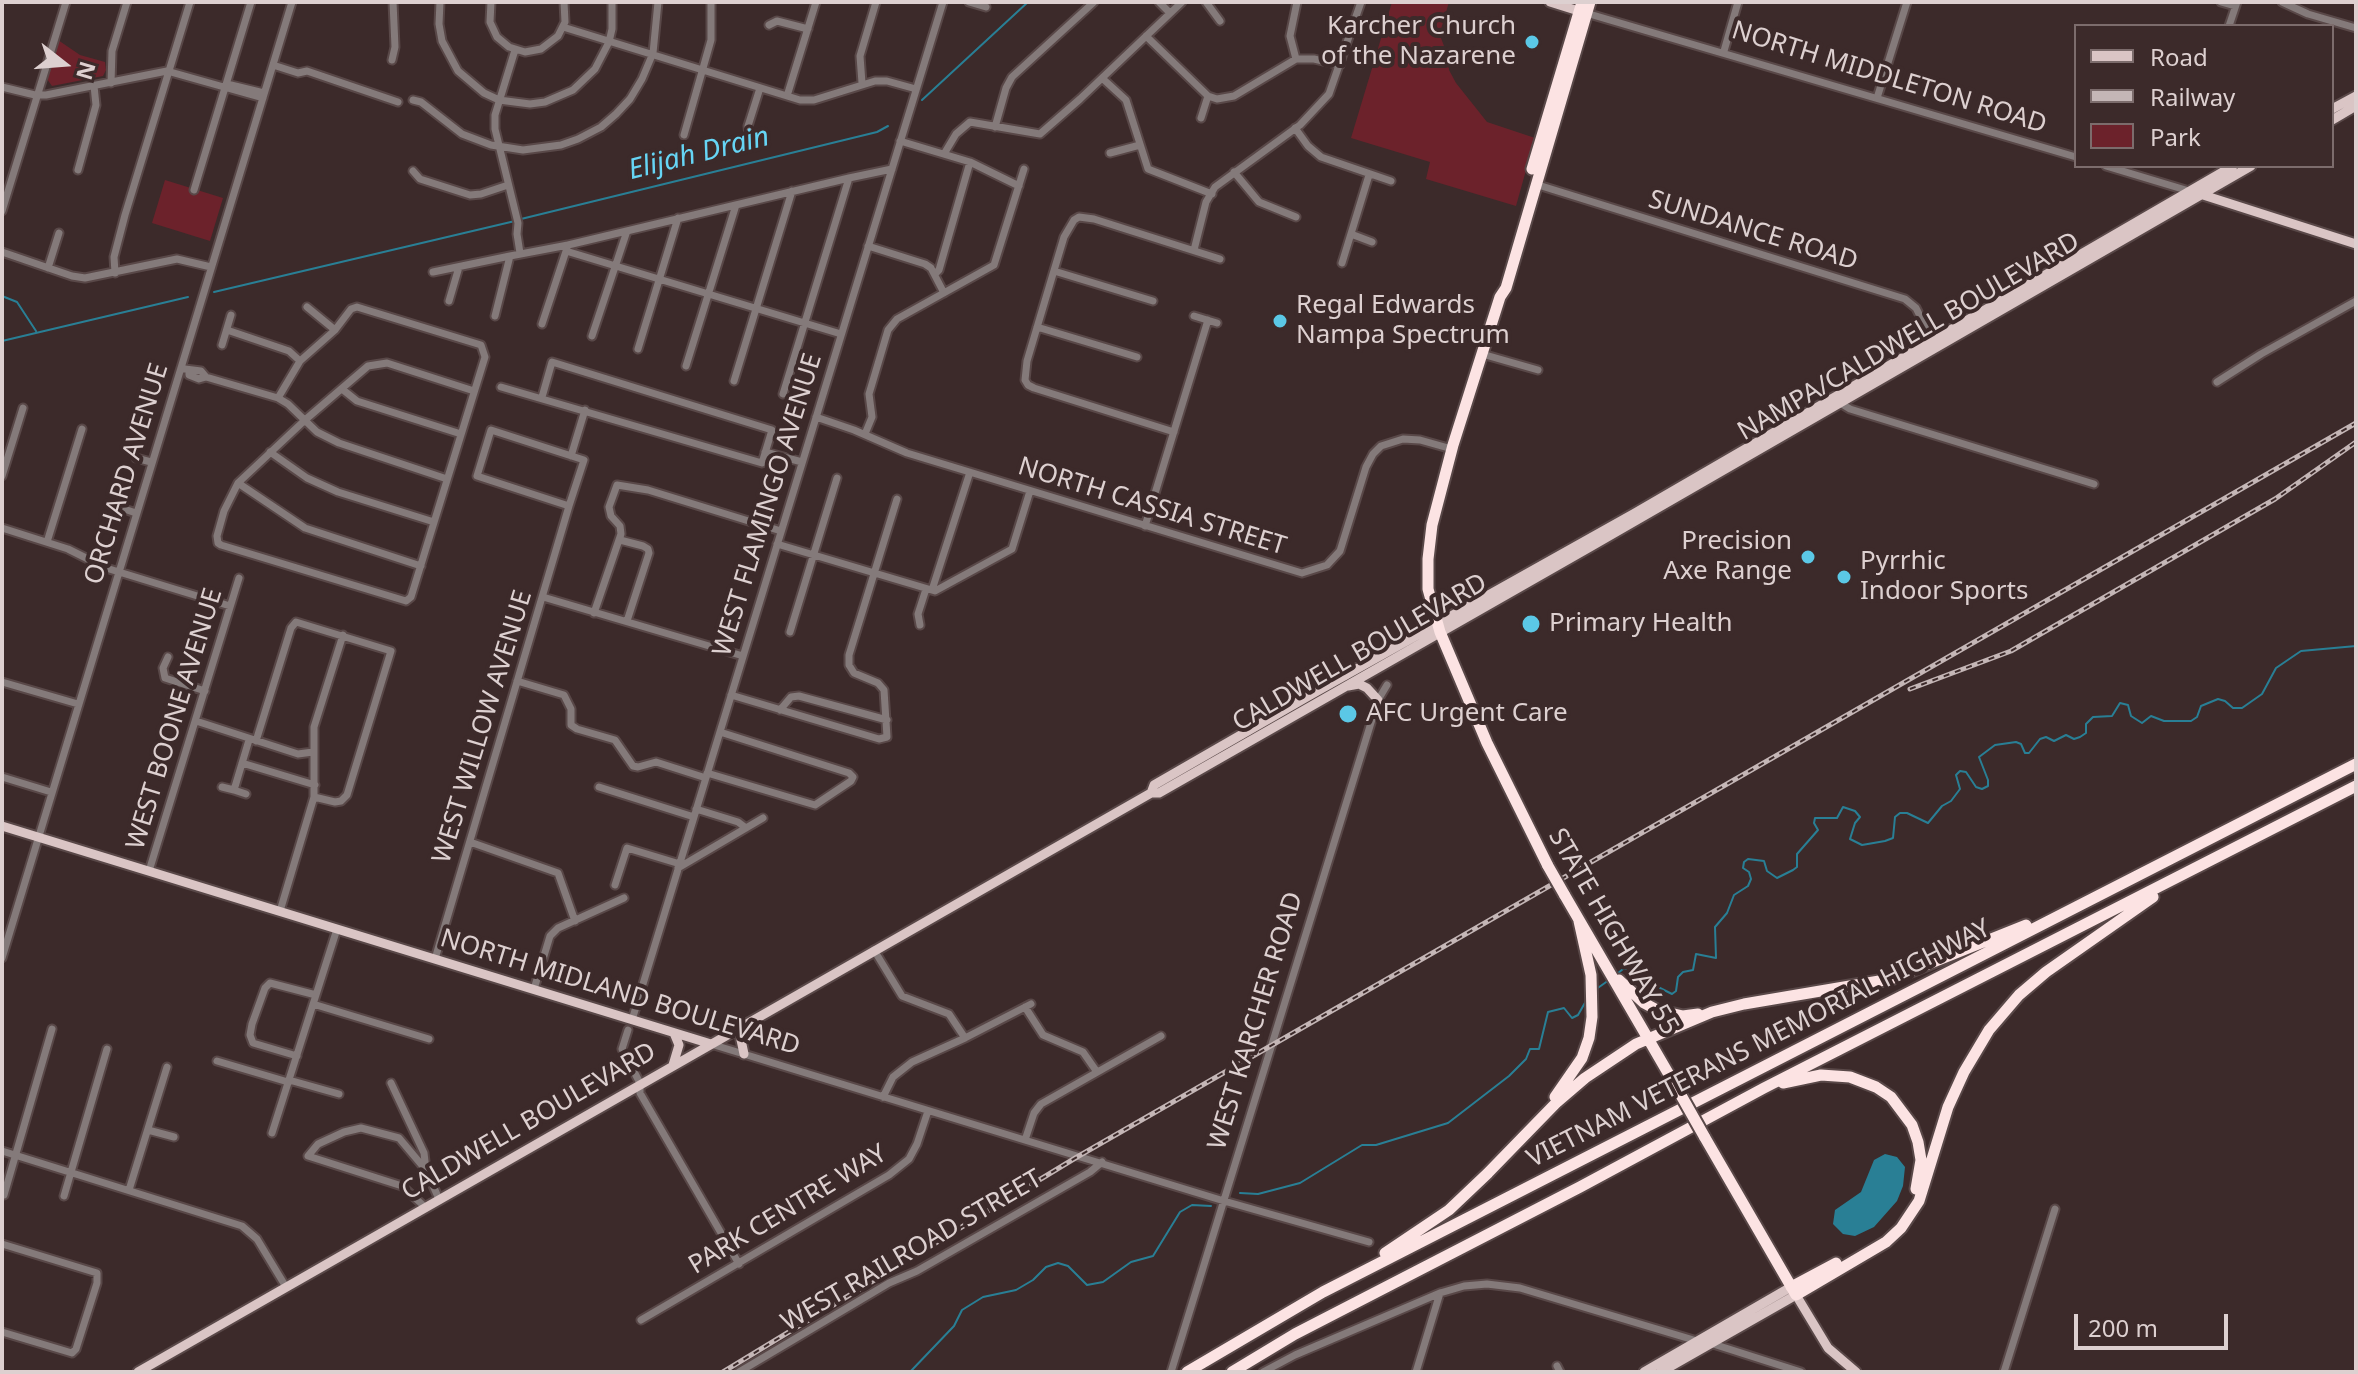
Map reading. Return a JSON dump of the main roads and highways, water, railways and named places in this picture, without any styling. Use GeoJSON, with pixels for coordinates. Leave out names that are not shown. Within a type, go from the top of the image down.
{"type":"FeatureCollection","features":[{"type":"Feature","properties":{"kind":"highway"},"geometry":{"type":"LineString","coordinates":[[1438,627],[1428,589],[1432,525],[1452,449],[1500,297],[1506,288],[1584,7]]}},
{"type":"Feature","properties":{"kind":"highway"},"geometry":{"type":"LineString","coordinates":[[1500,297],[1498,287],[1584,7]]}},
{"type":"Feature","properties":{"kind":"highway","name":"STATE HIGHWAY 55"},"geometry":{"type":"LineString","coordinates":[[1438,627],[1487,743],[1579,921],[1592,954],[1608,969],[1794,1291]]}},
{"type":"Feature","properties":{"kind":"highway","name":"VIETNAM VETERANS MEMORIAL HIGHWAY"},"geometry":{"type":"LineString","coordinates":[[1187,1372],[1323,1292],[2356,764]]}},
{"type":"Feature","properties":{"kind":"highway"},"geometry":{"type":"LineString","coordinates":[[1764,1088],[2356,786]]}},
{"type":"Feature","properties":{"kind":"highway"},"geometry":{"type":"LineString","coordinates":[[1794,1291],[1886,1242],[1901,1228],[1919,1201],[1948,1107],[1964,1072],[1989,1030],[2019,995],[2113,923],[2205,864]]}},
{"type":"Feature","properties":{"kind":"highway"},"geometry":{"type":"LineString","coordinates":[[1323,1292],[1449,1210],[1557,1102],[1585,1078],[1636,1044],[1712,1012],[1891,979],[2104,892]]}},
{"type":"Feature","properties":{"kind":"highway"},"geometry":{"type":"LineString","coordinates":[[1485,1176],[1570,1080],[1589,1038],[1593,996],[1592,954]]}},
{"type":"Feature","properties":{"kind":"highway"},"geometry":{"type":"LineString","coordinates":[[1608,969],[1644,1003],[1669,1014],[1697,1014],[1775,995],[1808,994]]}},
{"type":"Feature","properties":{"kind":"highway"},"geometry":{"type":"LineString","coordinates":[[1764,1088],[1821,1075],[1864,1081],[1891,1097],[1902,1110],[1912,1125],[1921,1160],[1914,1198],[1896,1225],[1881,1238],[1794,1291]]}},
{"type":"Feature","properties":{"kind":"highway","name":"VIETNAM VETERANS MEMORIAL HIGHWAY"},"geometry":{"type":"LineString","coordinates":[[1232,1372],[1295,1334],[1764,1088]]}},
{"type":"Feature","properties":{"kind":"main road","name":"NORTH MIDDLETON ROAD"},"geometry":{"type":"LineString","coordinates":[[1550,2],[1584,7]]}},
{"type":"Feature","properties":{"kind":"main road"},"geometry":{"type":"LineString","coordinates":[[2334,108],[2356,96]]}},
{"type":"Feature","properties":{"kind":"main road"},"geometry":{"type":"LineString","coordinates":[[2334,119],[2356,106]]}},
{"type":"Feature","properties":{"kind":"main road"},"geometry":{"type":"LineString","coordinates":[[1933,343],[2229,168]]}},
{"type":"Feature","properties":{"kind":"main road","name":"NAMPA/CALDWELL BOULEVARD"},"geometry":{"type":"LineString","coordinates":[[1588,544],[1933,343],[2247,168]]}},
{"type":"Feature","properties":{"kind":"main road"},"geometry":{"type":"LineString","coordinates":[[2189,191],[2356,244]]}},
{"type":"Feature","properties":{"kind":"main road","name":"CALDWELL BOULEVARD"},"geometry":{"type":"LineString","coordinates":[[1151,793],[1154,785],[1588,544]]}},
{"type":"Feature","properties":{"kind":"main road","name":"CALDWELL BOULEVARD"},"geometry":{"type":"LineString","coordinates":[[138,1372],[874,950],[1151,793],[1159,793],[1345,686],[1438,627]]}},
{"type":"Feature","properties":{"kind":"main road"},"geometry":{"type":"LineString","coordinates":[[1345,686],[1359,684],[1378,700]]}},
{"type":"Feature","properties":{"kind":"main road","name":"NORTH MIDLAND BOULEVARD"},"geometry":{"type":"LineString","coordinates":[[2,826],[711,1044]]}},
{"type":"Feature","properties":{"kind":"main road"},"geometry":{"type":"LineString","coordinates":[[744,1054],[740,1035],[746,1025]]}},
{"type":"Feature","properties":{"kind":"main road"},"geometry":{"type":"LineString","coordinates":[[673,1065],[679,1049],[674,1033]]}},
{"type":"Feature","properties":{"kind":"main road"},"geometry":{"type":"LineString","coordinates":[[1644,1372],[1794,1291]]}},
{"type":"Feature","properties":{"kind":"main road"},"geometry":{"type":"LineString","coordinates":[[1663,1370],[1794,1291]]}},
{"type":"Feature","properties":{"kind":"main road"},"geometry":{"type":"LineString","coordinates":[[1794,1291],[1828,1348],[1856,1372]]}},
{"type":"Feature","properties":{"kind":"main road"},"geometry":{"type":"LineString","coordinates":[[1663,1370],[1667,1363],[1693,1348],[1697,1341]]}},
{"type":"Feature","properties":{"kind":"water"},"geometry":{"type":"Polygon","coordinates":[[[1885,1154],[1897,1157],[1905,1167],[1903,1186],[1897,1201],[1874,1227],[1855,1236],[1843,1234],[1833,1224],[1835,1210],[1861,1192],[1874,1160],[1885,1154]]]}},
{"type":"Feature","properties":{"kind":"waterway","name":"Elijah Drain"},"geometry":{"type":"LineString","coordinates":[[922,100],[1028,2]]}},
{"type":"Feature","properties":{"kind":"waterway","name":"Elijah Drain"},"geometry":{"type":"LineString","coordinates":[[521,219],[877,132],[888,126]]}},
{"type":"Feature","properties":{"kind":"waterway","name":"Elijah Drain"},"geometry":{"type":"LineString","coordinates":[[214,292],[515,221]]}},
{"type":"Feature","properties":{"kind":"waterway"},"geometry":{"type":"LineString","coordinates":[[2,296],[17,302],[36,331]]}},
{"type":"Feature","properties":{"kind":"waterway","name":"Elijah Drain"},"geometry":{"type":"LineString","coordinates":[[2,341],[188,297]]}},
{"type":"Feature","properties":{"kind":"waterway"},"geometry":{"type":"LineString","coordinates":[[1617,974],[1623,969],[1639,969],[1644,971],[1646,981],[1672,994],[1676,991],[1678,977],[1683,972],[1693,970],[1696,954],[1716,958],[1715,927],[1727,913],[1734,895],[1748,886],[1751,879],[1749,872],[1743,868],[1744,862],[1748,859],[1764,861],[1767,871],[1777,878],[1793,870],[1797,867],[1797,854],[1818,830],[1815,818],[1837,818],[1843,807],[1855,811],[1860,817],[1850,839],[1862,845],[1885,841],[1893,838],[1895,817],[1900,813],[1928,823],[1960,789],[1956,775],[1960,771],[1966,772],[1976,787],[1982,789],[1988,786],[1979,757],[1995,745],[2016,742],[2021,744],[2025,753],[2029,753],[2040,739],[2046,737],[2054,741],[2066,735],[2074,739],[2080,737],[2086,733],[2086,724],[2093,717],[2112,716],[2120,703],[2128,705],[2131,716],[2142,723],[2151,716],[2164,721],[2191,721],[2197,717],[2201,706],[2218,699],[2233,708],[2242,708],[2262,694],[2276,668],[2301,651],[2356,646]]}},
{"type":"Feature","properties":{"kind":"waterway"},"geometry":{"type":"LineString","coordinates":[[1595,990],[1609,980]]}},
{"type":"Feature","properties":{"kind":"waterway"},"geometry":{"type":"LineString","coordinates":[[1240,1193],[1258,1194],[1300,1183],[1362,1145],[1376,1145],[1448,1123],[1509,1076],[1526,1059],[1530,1049],[1539,1049],[1548,1012],[1564,1008],[1572,1018],[1578,1015],[1586,1001]]}},
{"type":"Feature","properties":{"kind":"waterway"},"geometry":{"type":"LineString","coordinates":[[910,1372],[954,1326],[962,1310],[983,1297],[1016,1290],[1033,1280],[1046,1267],[1058,1263],[1068,1266],[1087,1285],[1103,1282],[1131,1262],[1153,1256],[1180,1212],[1192,1205],[1211,1206]]}},
{"type":"Feature","properties":{"kind":"railway"},"geometry":{"type":"LineString","coordinates":[[723,1372],[1077,1157],[2356,423]]}},
{"type":"Feature","properties":{"kind":"railway"},"geometry":{"type":"LineString","coordinates":[[1910,689],[2011,651],[2275,499],[2356,442]]}},
{"type":"Feature","properties":{"kind":"place","name":"Karcher Church of the Nazarene"},"geometry":{"type":"Point","coordinates":[1532,42]}},
{"type":"Feature","properties":{"kind":"place","name":"Regal Edwards Nampa Spectrum"},"geometry":{"type":"Point","coordinates":[1280,321]}},
{"type":"Feature","properties":{"kind":"place","name":"Precision Axe Range"},"geometry":{"type":"Point","coordinates":[1808,557]}},
{"type":"Feature","properties":{"kind":"place","name":"Pyrrhic Indoor Sports"},"geometry":{"type":"Point","coordinates":[1844,577]}},
{"type":"Feature","properties":{"kind":"place","name":"Primary Health"},"geometry":{"type":"Point","coordinates":[1531,624]}},
{"type":"Feature","properties":{"kind":"place","name":"AFC Urgent Care"},"geometry":{"type":"Point","coordinates":[1348,714]}}]}
